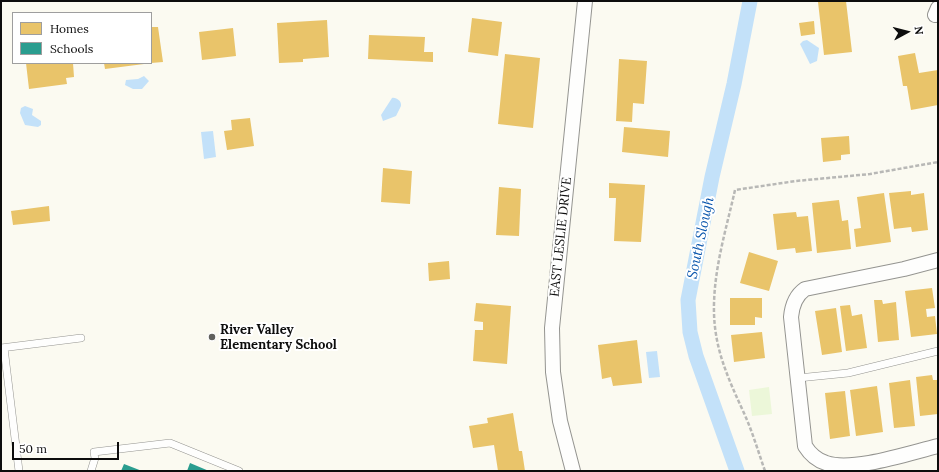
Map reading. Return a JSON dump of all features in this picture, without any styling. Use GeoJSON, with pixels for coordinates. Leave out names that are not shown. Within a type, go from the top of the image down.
{"type":"FeatureCollection","features":[{"type":"Feature","properties":{"kind":"street","name":"EAST LESLIE DRIVE"},"geometry":{"type":"LineString","coordinates":[[573,471],[560,421],[553,372],[552,328],[585,1]]}},
{"type":"Feature","properties":{"kind":"street"},"geometry":{"type":"LineString","coordinates":[[938,260],[904,270],[805,288],[799,293],[792,306],[791,317],[805,446],[824,467],[854,465],[938,446]]}},
{"type":"Feature","properties":{"kind":"lane"},"geometry":{"type":"LineString","coordinates":[[20,471],[3,348],[81,338]]}},
{"type":"Feature","properties":{"kind":"lane"},"geometry":{"type":"LineString","coordinates":[[798,378],[848,373],[938,351]]}},
{"type":"Feature","properties":{"kind":"lane"},"geometry":{"type":"LineString","coordinates":[[91,471],[95,458],[94,452],[170,443],[239,471]]}},
{"type":"Feature","properties":{"kind":"path"},"geometry":{"type":"LineString","coordinates":[[765,471],[743,411],[731,388],[722,360],[714,320],[714,290],[735,190],[796,181],[870,174],[938,162]]}},
{"type":"Feature","properties":{"kind":"green space"},"geometry":{"type":"Polygon","coordinates":[[[769,387],[772,414],[752,416],[749,390],[769,387]]]}},
{"type":"Feature","properties":{"kind":"water"},"geometry":{"type":"Polygon","coordinates":[[[807,40],[819,48],[817,61],[810,64],[800,44],[807,40]]]}},
{"type":"Feature","properties":{"kind":"water"},"geometry":{"type":"Polygon","coordinates":[[[144,76],[149,81],[142,89],[133,89],[125,85],[126,80],[138,79],[144,76]]]}},
{"type":"Feature","properties":{"kind":"water"},"geometry":{"type":"Polygon","coordinates":[[[392,98],[395,98],[401,102],[401,106],[396,116],[383,121],[381,115],[392,98]]]}},
{"type":"Feature","properties":{"kind":"water"},"geometry":{"type":"Polygon","coordinates":[[[25,106],[33,109],[32,115],[41,121],[41,125],[38,127],[25,125],[20,113],[21,108],[25,106]]]}},
{"type":"Feature","properties":{"kind":"water"},"geometry":{"type":"Polygon","coordinates":[[[213,131],[216,157],[204,159],[201,132],[213,131]]]}},
{"type":"Feature","properties":{"kind":"water"},"geometry":{"type":"Polygon","coordinates":[[[657,351],[660,377],[649,378],[646,352],[657,351]]]}},
{"type":"Feature","properties":{"kind":"building: Homes"},"geometry":{"type":"Polygon","coordinates":[[[846,1],[852,52],[824,55],[818,2],[846,1]]]}},
{"type":"Feature","properties":{"kind":"building: Homes"},"geometry":{"type":"Polygon","coordinates":[[[472,18],[502,22],[498,56],[468,52],[472,18]]]}},
{"type":"Feature","properties":{"kind":"building: Homes"},"geometry":{"type":"Polygon","coordinates":[[[327,20],[329,57],[303,59],[303,62],[279,63],[277,23],[327,20]]]}},
{"type":"Feature","properties":{"kind":"building: Homes"},"geometry":{"type":"Polygon","coordinates":[[[814,21],[815,34],[801,36],[799,23],[814,21]]]}},
{"type":"Feature","properties":{"kind":"building: Homes"},"geometry":{"type":"Polygon","coordinates":[[[152,27],[158,27],[163,62],[152,63],[152,27]]]}},
{"type":"Feature","properties":{"kind":"building: Homes"},"geometry":{"type":"Polygon","coordinates":[[[233,28],[236,56],[202,60],[199,32],[233,28]]]}},
{"type":"Feature","properties":{"kind":"building: Homes"},"geometry":{"type":"Polygon","coordinates":[[[369,35],[425,37],[424,52],[433,52],[433,62],[368,59],[369,35]]]}},
{"type":"Feature","properties":{"kind":"building: Homes"},"geometry":{"type":"Polygon","coordinates":[[[915,53],[919,73],[938,70],[938,105],[911,110],[907,86],[903,86],[898,56],[915,53]]]}},
{"type":"Feature","properties":{"kind":"building: Homes"},"geometry":{"type":"Polygon","coordinates":[[[505,54],[540,58],[533,128],[498,124],[505,54]]]}},
{"type":"Feature","properties":{"kind":"building: Homes"},"geometry":{"type":"Polygon","coordinates":[[[619,59],[647,61],[644,104],[633,103],[632,122],[616,121],[619,59]]]}},
{"type":"Feature","properties":{"kind":"building: Homes"},"geometry":{"type":"Polygon","coordinates":[[[26,64],[73,64],[74,77],[66,78],[67,84],[29,89],[26,64]]]}},
{"type":"Feature","properties":{"kind":"building: Homes"},"geometry":{"type":"Polygon","coordinates":[[[104,64],[144,64],[105,69],[104,64]]]}},
{"type":"Feature","properties":{"kind":"building: Homes"},"geometry":{"type":"Polygon","coordinates":[[[250,118],[254,146],[227,150],[224,131],[232,130],[231,120],[250,118]]]}},
{"type":"Feature","properties":{"kind":"building: Homes"},"geometry":{"type":"Polygon","coordinates":[[[624,127],[670,131],[668,157],[622,152],[624,127]]]}},
{"type":"Feature","properties":{"kind":"building: Homes"},"geometry":{"type":"Polygon","coordinates":[[[849,136],[850,154],[841,155],[841,160],[823,162],[821,138],[849,136]]]}},
{"type":"Feature","properties":{"kind":"building: Homes"},"geometry":{"type":"Polygon","coordinates":[[[383,168],[412,171],[410,204],[381,202],[383,168]]]}},
{"type":"Feature","properties":{"kind":"building: Homes"},"geometry":{"type":"Polygon","coordinates":[[[609,183],[645,185],[641,242],[614,241],[616,198],[609,198],[609,183]]]}},
{"type":"Feature","properties":{"kind":"building: Homes"},"geometry":{"type":"Polygon","coordinates":[[[499,187],[521,189],[519,236],[496,235],[499,187]]]}},
{"type":"Feature","properties":{"kind":"building: Homes"},"geometry":{"type":"Polygon","coordinates":[[[911,191],[911,195],[924,193],[928,230],[912,232],[911,227],[894,229],[889,193],[911,191]]]}},
{"type":"Feature","properties":{"kind":"building: Homes"},"geometry":{"type":"Polygon","coordinates":[[[884,193],[891,242],[856,247],[854,229],[861,228],[857,197],[884,193]]]}},
{"type":"Feature","properties":{"kind":"building: Homes"},"geometry":{"type":"Polygon","coordinates":[[[839,200],[842,221],[848,220],[851,249],[817,253],[812,203],[839,200]]]}},
{"type":"Feature","properties":{"kind":"building: Homes"},"geometry":{"type":"Polygon","coordinates":[[[49,206],[50,221],[13,225],[11,211],[49,206]]]}},
{"type":"Feature","properties":{"kind":"building: Homes"},"geometry":{"type":"Polygon","coordinates":[[[796,212],[797,217],[808,216],[812,251],[796,253],[795,248],[777,250],[773,214],[796,212]]]}},
{"type":"Feature","properties":{"kind":"building: Homes"},"geometry":{"type":"Polygon","coordinates":[[[749,252],[778,261],[769,291],[740,283],[749,252]]]}},
{"type":"Feature","properties":{"kind":"building: Homes"},"geometry":{"type":"Polygon","coordinates":[[[449,261],[450,279],[429,281],[428,263],[449,261]]]}},
{"type":"Feature","properties":{"kind":"building: Homes"},"geometry":{"type":"Polygon","coordinates":[[[932,288],[935,308],[926,309],[927,317],[935,316],[937,334],[911,337],[905,291],[932,288]]]}},
{"type":"Feature","properties":{"kind":"building: Homes"},"geometry":{"type":"Polygon","coordinates":[[[730,298],[762,298],[762,318],[755,317],[755,325],[730,325],[730,298]]]}},
{"type":"Feature","properties":{"kind":"building: Homes"},"geometry":{"type":"Polygon","coordinates":[[[874,300],[882,300],[883,304],[896,302],[899,340],[878,342],[874,300]]]}},
{"type":"Feature","properties":{"kind":"building: Homes"},"geometry":{"type":"Polygon","coordinates":[[[476,303],[511,306],[507,364],[473,361],[475,330],[483,330],[483,322],[474,321],[476,303]]]}},
{"type":"Feature","properties":{"kind":"building: Homes"},"geometry":{"type":"Polygon","coordinates":[[[850,305],[852,316],[862,314],[867,348],[846,351],[840,306],[850,305]]]}},
{"type":"Feature","properties":{"kind":"building: Homes"},"geometry":{"type":"Polygon","coordinates":[[[836,308],[842,352],[822,355],[815,311],[836,308]]]}},
{"type":"Feature","properties":{"kind":"building: Homes"},"geometry":{"type":"Polygon","coordinates":[[[762,332],[765,358],[734,362],[731,335],[762,332]]]}},
{"type":"Feature","properties":{"kind":"building: Homes"},"geometry":{"type":"Polygon","coordinates":[[[637,340],[642,383],[613,386],[611,377],[602,379],[598,345],[637,340]]]}},
{"type":"Feature","properties":{"kind":"building: Homes"},"geometry":{"type":"Polygon","coordinates":[[[932,375],[933,380],[938,380],[938,414],[920,416],[916,377],[932,375]]]}},
{"type":"Feature","properties":{"kind":"building: Homes"},"geometry":{"type":"Polygon","coordinates":[[[910,380],[915,426],[894,428],[889,383],[910,380]]]}},
{"type":"Feature","properties":{"kind":"building: Homes"},"geometry":{"type":"Polygon","coordinates":[[[877,386],[883,432],[856,436],[850,390],[877,386]]]}},
{"type":"Feature","properties":{"kind":"building: Homes"},"geometry":{"type":"Polygon","coordinates":[[[845,391],[850,436],[830,439],[825,393],[845,391]]]}},
{"type":"Feature","properties":{"kind":"building: Homes"},"geometry":{"type":"Polygon","coordinates":[[[513,413],[519,451],[522,451],[525,471],[498,471],[494,445],[473,448],[469,426],[488,423],[487,418],[513,413]]]}},
{"type":"Feature","properties":{"kind":"building: Schools"},"geometry":{"type":"Polygon","coordinates":[[[190,463],[209,471],[187,471],[190,463]]]}},
{"type":"Feature","properties":{"kind":"building: Schools"},"geometry":{"type":"Polygon","coordinates":[[[124,464],[142,471],[121,471],[124,464]]]}},
{"type":"Feature","properties":{"kind":"waterway","name":"South Slough"},"geometry":{"type":"LineString","coordinates":[[737,471],[696,356],[690,332],[688,300],[712,177],[734,84],[750,1]]}},
{"type":"Feature","properties":{"kind":"place","name":"River Valley Elementary School"},"geometry":{"type":"Point","coordinates":[212,337]}}]}
